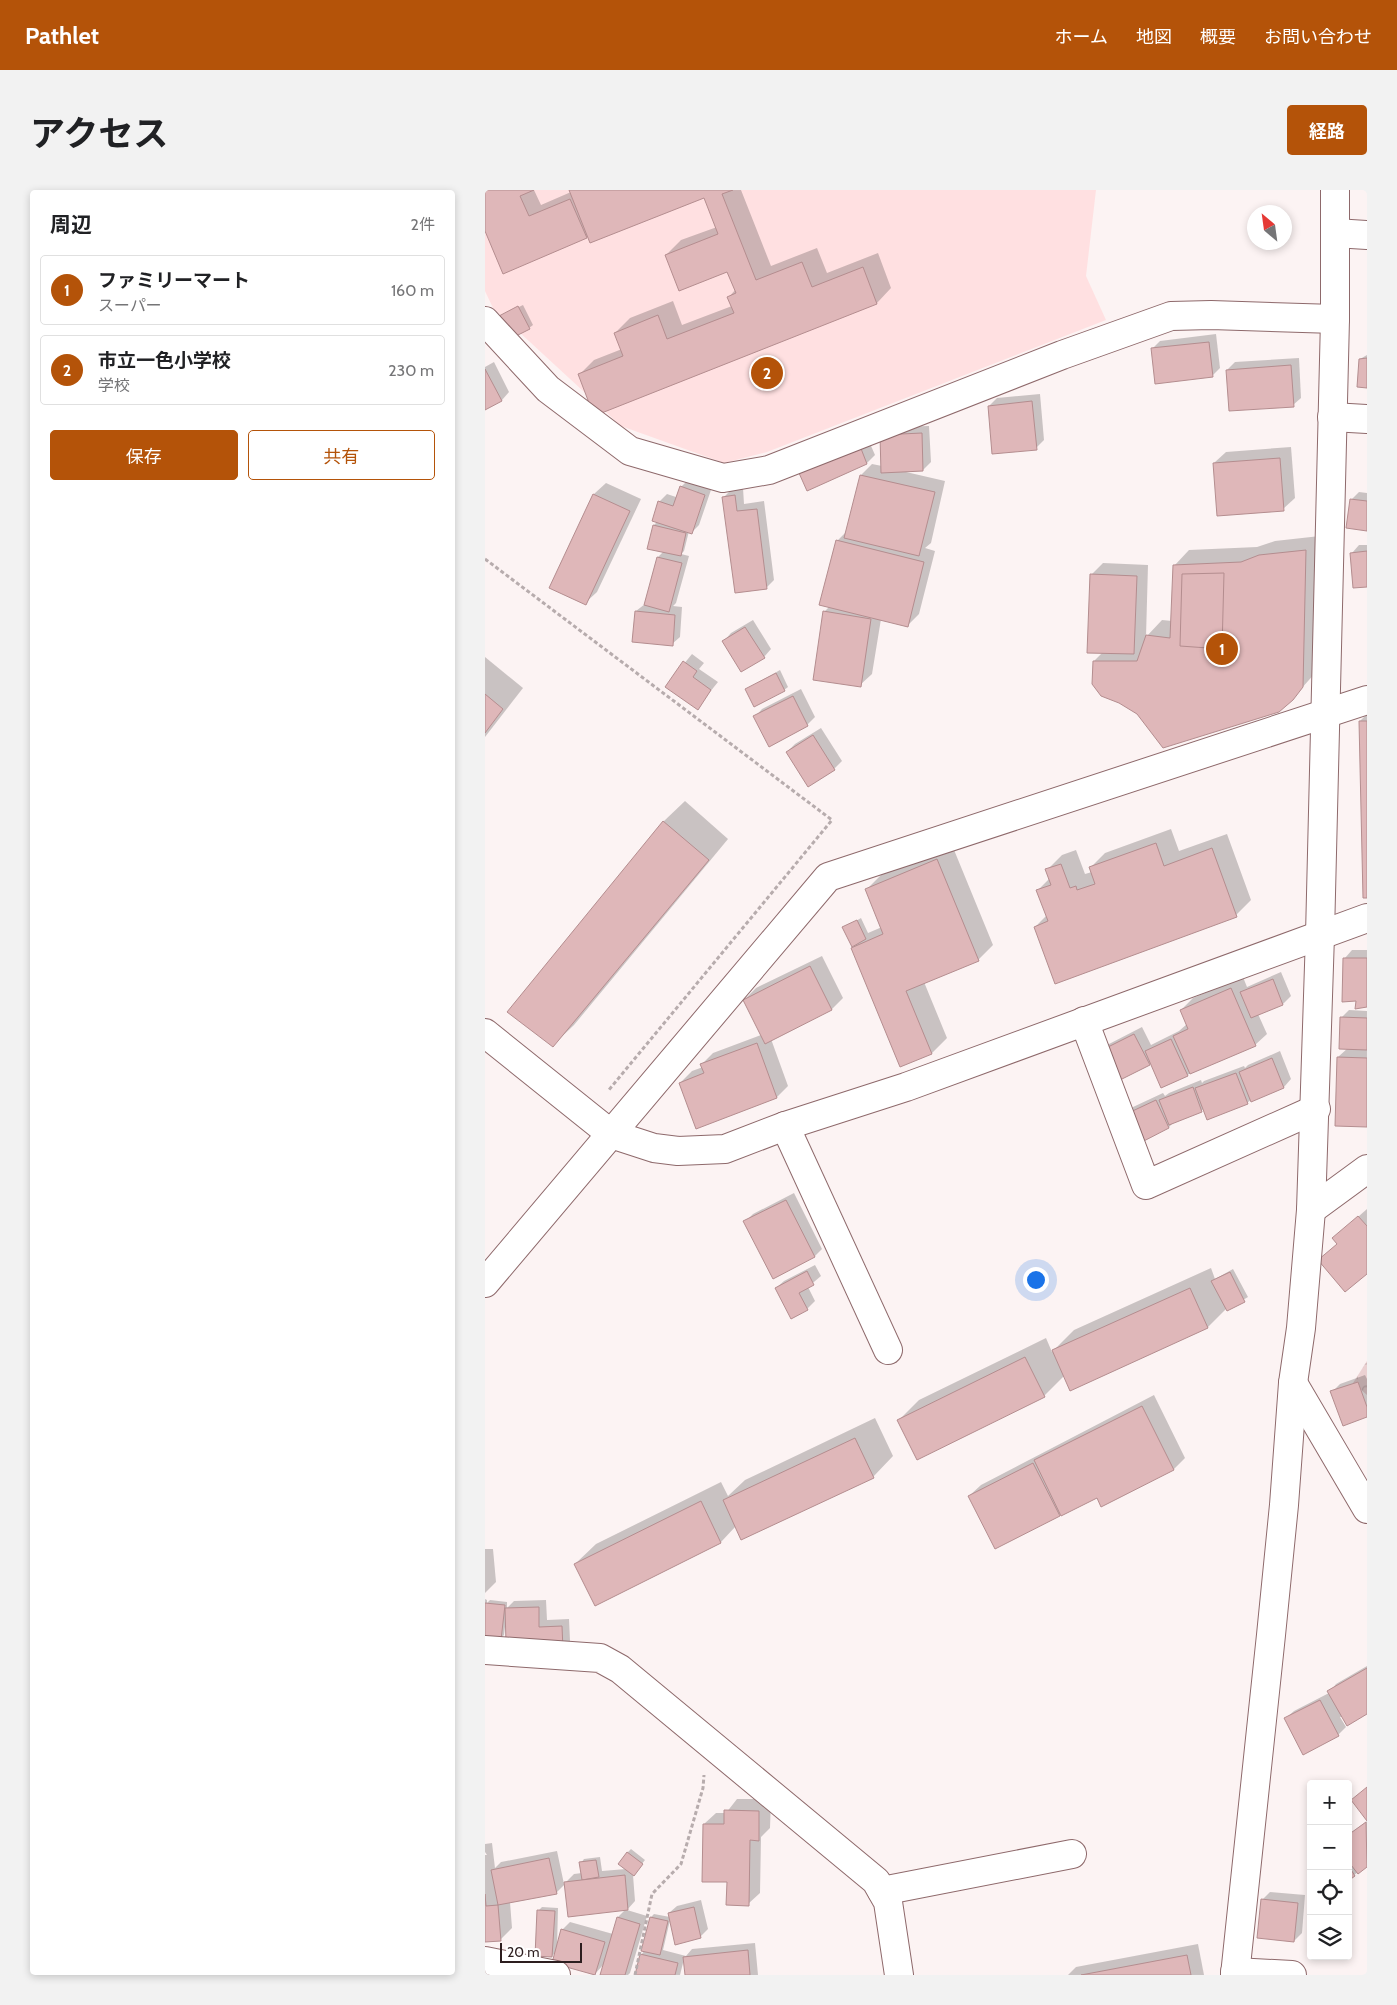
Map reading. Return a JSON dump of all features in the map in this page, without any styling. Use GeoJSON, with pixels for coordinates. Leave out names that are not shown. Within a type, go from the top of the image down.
{"type":"FeatureCollection","features":[{"type":"Feature","properties":{"kind":"street"},"geometry":{"type":"LineString","coordinates":[[1292,1975],[1235,1974],[1284,1505],[1293,1383],[1301,1328],[1311,1210],[1320,935],[1335,319],[1335,190]]}},
{"type":"Feature","properties":{"kind":"street"},"geometry":{"type":"LineString","coordinates":[[1335,233],[1367,235]]}},
{"type":"Feature","properties":{"kind":"street"},"geometry":{"type":"LineString","coordinates":[[485,321],[548,389],[630,451],[723,478],[769,470],[1061,354],[1171,316],[1211,315],[1335,319]]}},
{"type":"Feature","properties":{"kind":"street"},"geometry":{"type":"LineString","coordinates":[[1332,417],[1367,419]]}},
{"type":"Feature","properties":{"kind":"street"},"geometry":{"type":"LineString","coordinates":[[485,1283],[828,877],[1367,700]]}},
{"type":"Feature","properties":{"kind":"street"},"geometry":{"type":"LineString","coordinates":[[485,1033],[611,1134],[654,1148],[678,1152],[725,1148],[785,1126],[906,1087],[1367,918]]}},
{"type":"Feature","properties":{"kind":"street"},"geometry":{"type":"LineString","coordinates":[[1084,1021],[1146,1185],[1315,1110]]}},
{"type":"Feature","properties":{"kind":"street"},"geometry":{"type":"LineString","coordinates":[[785,1126],[888,1350]]}},
{"type":"Feature","properties":{"kind":"street"},"geometry":{"type":"LineString","coordinates":[[1311,1210],[1362,1182]]}},
{"type":"Feature","properties":{"kind":"street"},"geometry":{"type":"LineString","coordinates":[[1293,1383],[1367,1509]]}},
{"type":"Feature","properties":{"kind":"street"},"geometry":{"type":"LineString","coordinates":[[485,1650],[600,1658],[620,1669],[876,1881],[888,1902],[899,1975]]}},
{"type":"Feature","properties":{"kind":"street"},"geometry":{"type":"LineString","coordinates":[[882,1891],[1072,1854]]}},
{"type":"Feature","properties":{"kind":"street"},"geometry":{"type":"LineString","coordinates":[[485,1960],[556,1975]]}},
{"type":"Feature","properties":{"kind":"path"},"geometry":{"type":"LineString","coordinates":[[485,559],[831,820],[608,1090]]}},
{"type":"Feature","properties":{"kind":"path"},"geometry":{"type":"LineString","coordinates":[[635,1975],[652,1894],[681,1864],[703,1788],[707,1740]]}},
{"type":"Feature","properties":{"kind":"shaded area"},"geometry":{"type":"Polygon","coordinates":[[[485,190],[1096,190],[1086,276],[1106,320],[767,452],[724,463],[621,426],[493,308],[485,291],[485,190]]]}},
{"type":"Feature","properties":{"kind":"green space"},"geometry":{"type":"Polygon","coordinates":[[[1367,1361],[1367,1395],[1353,1383],[1367,1361]]]}},
{"type":"Feature","properties":{"kind":"building"},"geometry":{"type":"Polygon","coordinates":[[[485,190],[534,190],[520,196],[529,216],[570,199],[587,238],[503,274],[485,231],[485,190]]]}},
{"type":"Feature","properties":{"kind":"building"},"geometry":{"type":"Polygon","coordinates":[[[569,190],[733,190],[722,194],[756,280],[802,262],[812,287],[863,267],[877,304],[594,416],[578,374],[623,356],[614,333],[658,315],[667,339],[734,313],[727,297],[736,293],[727,272],[679,291],[665,255],[718,234],[704,198],[590,243],[569,190]]]}},
{"type":"Feature","properties":{"kind":"building"},"geometry":{"type":"Polygon","coordinates":[[[518,306],[530,329],[510,339],[499,316],[518,306]]]}},
{"type":"Feature","properties":{"kind":"building"},"geometry":{"type":"Polygon","coordinates":[[[1209,342],[1213,377],[1155,384],[1151,348],[1209,342]]]}},
{"type":"Feature","properties":{"kind":"building"},"geometry":{"type":"Polygon","coordinates":[[[1367,358],[1367,388],[1357,387],[1359,359],[1367,358]]]}},
{"type":"Feature","properties":{"kind":"building"},"geometry":{"type":"Polygon","coordinates":[[[1291,365],[1294,407],[1229,411],[1226,370],[1291,365]]]}},
{"type":"Feature","properties":{"kind":"building"},"geometry":{"type":"Polygon","coordinates":[[[485,369],[502,401],[485,410],[485,369]]]}},
{"type":"Feature","properties":{"kind":"building"},"geometry":{"type":"Polygon","coordinates":[[[1032,401],[1037,450],[992,454],[988,406],[1032,401]]]}},
{"type":"Feature","properties":{"kind":"building"},"geometry":{"type":"Polygon","coordinates":[[[922,433],[923,471],[881,473],[880,435],[922,433]]]}},
{"type":"Feature","properties":{"kind":"building"},"geometry":{"type":"Polygon","coordinates":[[[860,446],[867,464],[807,491],[799,473],[860,446]]]}},
{"type":"Feature","properties":{"kind":"building"},"geometry":{"type":"Polygon","coordinates":[[[1280,458],[1284,511],[1217,516],[1213,463],[1280,458]]]}},
{"type":"Feature","properties":{"kind":"building"},"geometry":{"type":"Polygon","coordinates":[[[860,475],[935,492],[919,556],[844,538],[860,475]]]}},
{"type":"Feature","properties":{"kind":"building"},"geometry":{"type":"Polygon","coordinates":[[[680,486],[705,495],[692,534],[652,521],[658,501],[673,506],[680,486]]]}},
{"type":"Feature","properties":{"kind":"building"},"geometry":{"type":"Polygon","coordinates":[[[593,494],[630,511],[586,605],[549,588],[593,494]]]}},
{"type":"Feature","properties":{"kind":"building"},"geometry":{"type":"Polygon","coordinates":[[[735,495],[737,511],[757,509],[767,589],[735,593],[722,497],[735,495]]]}},
{"type":"Feature","properties":{"kind":"building"},"geometry":{"type":"Polygon","coordinates":[[[1350,499],[1367,501],[1367,531],[1346,528],[1350,499]]]}},
{"type":"Feature","properties":{"kind":"building"},"geometry":{"type":"Polygon","coordinates":[[[653,525],[686,533],[681,556],[647,549],[653,525]]]}},
{"type":"Feature","properties":{"kind":"building"},"geometry":{"type":"Polygon","coordinates":[[[836,540],[924,562],[908,627],[819,605],[836,540]]]}},
{"type":"Feature","properties":{"kind":"building"},"geometry":{"type":"Polygon","coordinates":[[[1306,550],[1303,687],[1293,700],[1279,712],[1163,748],[1137,714],[1119,703],[1101,696],[1092,684],[1093,661],[1137,661],[1146,635],[1170,638],[1173,565],[1241,562],[1259,555],[1306,550]]]}},
{"type":"Feature","properties":{"kind":"building"},"geometry":{"type":"Polygon","coordinates":[[[1367,551],[1367,587],[1353,588],[1350,553],[1367,551]]]}},
{"type":"Feature","properties":{"kind":"building"},"geometry":{"type":"Polygon","coordinates":[[[657,557],[682,563],[669,612],[644,605],[657,557]]]}},
{"type":"Feature","properties":{"kind":"building"},"geometry":{"type":"Polygon","coordinates":[[[1224,573],[1222,649],[1180,646],[1182,574],[1224,573]]]}},
{"type":"Feature","properties":{"kind":"building"},"geometry":{"type":"Polygon","coordinates":[[[1090,574],[1137,576],[1134,654],[1087,653],[1090,574]]]}},
{"type":"Feature","properties":{"kind":"building"},"geometry":{"type":"Polygon","coordinates":[[[635,611],[675,615],[673,646],[632,642],[635,611]]]}},
{"type":"Feature","properties":{"kind":"building"},"geometry":{"type":"Polygon","coordinates":[[[823,611],[871,619],[861,687],[813,680],[823,611]]]}},
{"type":"Feature","properties":{"kind":"building"},"geometry":{"type":"Polygon","coordinates":[[[745,627],[765,658],[741,672],[722,641],[745,627]]]}},
{"type":"Feature","properties":{"kind":"building"},"geometry":{"type":"Polygon","coordinates":[[[683,661],[697,671],[693,677],[711,690],[698,710],[665,687],[683,661]]]}},
{"type":"Feature","properties":{"kind":"building"},"geometry":{"type":"Polygon","coordinates":[[[776,673],[785,691],[754,707],[745,689],[776,673]]]}},
{"type":"Feature","properties":{"kind":"building"},"geometry":{"type":"Polygon","coordinates":[[[485,694],[503,709],[485,733],[485,694]]]}},
{"type":"Feature","properties":{"kind":"building"},"geometry":{"type":"Polygon","coordinates":[[[793,696],[808,726],[769,747],[753,716],[793,696]]]}},
{"type":"Feature","properties":{"kind":"building"},"geometry":{"type":"Polygon","coordinates":[[[1359,721],[1367,721],[1367,898],[1363,898],[1359,721]]]}},
{"type":"Feature","properties":{"kind":"building"},"geometry":{"type":"Polygon","coordinates":[[[813,735],[835,770],[808,787],[786,752],[813,735]]]}},
{"type":"Feature","properties":{"kind":"building"},"geometry":{"type":"Polygon","coordinates":[[[663,821],[709,860],[553,1047],[507,1012],[663,821]]]}},
{"type":"Feature","properties":{"kind":"building"},"geometry":{"type":"Polygon","coordinates":[[[1156,843],[1164,866],[1212,848],[1237,917],[1055,984],[1034,927],[1048,921],[1036,890],[1051,885],[1045,869],[1061,864],[1070,888],[1076,886],[1077,890],[1095,884],[1089,867],[1156,843]]]}},
{"type":"Feature","properties":{"kind":"building"},"geometry":{"type":"Polygon","coordinates":[[[937,859],[979,961],[906,991],[932,1054],[900,1067],[851,948],[883,934],[865,889],[937,859]]]}},
{"type":"Feature","properties":{"kind":"building"},"geometry":{"type":"Polygon","coordinates":[[[857,920],[866,939],[852,947],[842,927],[857,920]]]}},
{"type":"Feature","properties":{"kind":"building"},"geometry":{"type":"Polygon","coordinates":[[[1343,958],[1367,958],[1367,1007],[1355,1009],[1356,1001],[1342,1002],[1343,958]]]}},
{"type":"Feature","properties":{"kind":"building"},"geometry":{"type":"Polygon","coordinates":[[[810,966],[832,1010],[765,1044],[743,1000],[810,966]]]}},
{"type":"Feature","properties":{"kind":"building"},"geometry":{"type":"Polygon","coordinates":[[[1273,979],[1283,1005],[1251,1018],[1240,992],[1273,979]]]}},
{"type":"Feature","properties":{"kind":"building"},"geometry":{"type":"Polygon","coordinates":[[[1231,988],[1256,1046],[1190,1074],[1173,1036],[1188,1029],[1180,1010],[1231,988]]]}},
{"type":"Feature","properties":{"kind":"building"},"geometry":{"type":"Polygon","coordinates":[[[1340,1017],[1367,1018],[1367,1050],[1339,1049],[1340,1017]]]}},
{"type":"Feature","properties":{"kind":"building"},"geometry":{"type":"Polygon","coordinates":[[[1134,1034],[1150,1065],[1116,1082],[1100,1051],[1134,1034]]]}},
{"type":"Feature","properties":{"kind":"building"},"geometry":{"type":"Polygon","coordinates":[[[1171,1039],[1188,1076],[1161,1088],[1145,1051],[1171,1039]]]}},
{"type":"Feature","properties":{"kind":"building"},"geometry":{"type":"Polygon","coordinates":[[[757,1043],[777,1098],[696,1129],[679,1083],[704,1073],[700,1064],[757,1043]]]}},
{"type":"Feature","properties":{"kind":"building"},"geometry":{"type":"Polygon","coordinates":[[[1337,1057],[1367,1058],[1367,1127],[1335,1126],[1337,1057]]]}},
{"type":"Feature","properties":{"kind":"building"},"geometry":{"type":"Polygon","coordinates":[[[1272,1058],[1284,1088],[1251,1102],[1239,1072],[1272,1058]]]}},
{"type":"Feature","properties":{"kind":"building"},"geometry":{"type":"Polygon","coordinates":[[[1236,1073],[1248,1104],[1207,1120],[1195,1088],[1236,1073]]]}},
{"type":"Feature","properties":{"kind":"building"},"geometry":{"type":"Polygon","coordinates":[[[1193,1087],[1202,1112],[1169,1125],[1159,1100],[1193,1087]]]}},
{"type":"Feature","properties":{"kind":"building"},"geometry":{"type":"Polygon","coordinates":[[[1156,1100],[1169,1128],[1138,1144],[1124,1115],[1156,1100]]]}},
{"type":"Feature","properties":{"kind":"building"},"geometry":{"type":"Polygon","coordinates":[[[786,1200],[815,1257],[773,1279],[743,1221],[786,1200]]]}},
{"type":"Feature","properties":{"kind":"building"},"geometry":{"type":"Polygon","coordinates":[[[1358,1216],[1367,1226],[1367,1274],[1345,1292],[1318,1260],[1337,1244],[1332,1238],[1358,1216]]]}},
{"type":"Feature","properties":{"kind":"building"},"geometry":{"type":"Polygon","coordinates":[[[807,1271],[814,1285],[799,1293],[808,1310],[791,1319],[775,1288],[807,1271]]]}},
{"type":"Feature","properties":{"kind":"building"},"geometry":{"type":"Polygon","coordinates":[[[1230,1272],[1245,1302],[1227,1311],[1211,1281],[1230,1272]]]}},
{"type":"Feature","properties":{"kind":"building"},"geometry":{"type":"Polygon","coordinates":[[[1190,1288],[1208,1328],[1070,1391],[1052,1350],[1190,1288]]]}},
{"type":"Feature","properties":{"kind":"building"},"geometry":{"type":"Polygon","coordinates":[[[1025,1357],[1045,1397],[917,1460],[897,1420],[1025,1357]]]}},
{"type":"Feature","properties":{"kind":"building"},"geometry":{"type":"Polygon","coordinates":[[[1358,1382],[1367,1407],[1367,1417],[1343,1426],[1330,1391],[1358,1382]]]}},
{"type":"Feature","properties":{"kind":"building"},"geometry":{"type":"Polygon","coordinates":[[[1142,1406],[1174,1470],[1101,1507],[1097,1498],[1061,1516],[1034,1460],[1142,1406]]]}},
{"type":"Feature","properties":{"kind":"building"},"geometry":{"type":"Polygon","coordinates":[[[855,1438],[874,1478],[741,1540],[723,1500],[855,1438]]]}},
{"type":"Feature","properties":{"kind":"building"},"geometry":{"type":"Polygon","coordinates":[[[1033,1463],[1060,1516],[995,1549],[968,1496],[1033,1463]]]}},
{"type":"Feature","properties":{"kind":"building"},"geometry":{"type":"Polygon","coordinates":[[[701,1501],[721,1543],[595,1606],[574,1564],[701,1501]]]}},
{"type":"Feature","properties":{"kind":"building"},"geometry":{"type":"Polygon","coordinates":[[[485,1603],[505,1605],[501,1640],[485,1639],[485,1603]]]}},
{"type":"Feature","properties":{"kind":"building"},"geometry":{"type":"Polygon","coordinates":[[[539,1607],[539,1627],[562,1626],[563,1650],[506,1643],[505,1608],[539,1607]]]}},
{"type":"Feature","properties":{"kind":"building"},"geometry":{"type":"Polygon","coordinates":[[[1367,1668],[1367,1714],[1347,1726],[1327,1691],[1367,1668]]]}},
{"type":"Feature","properties":{"kind":"building"},"geometry":{"type":"Polygon","coordinates":[[[1320,1700],[1339,1736],[1303,1755],[1284,1718],[1320,1700]]]}},
{"type":"Feature","properties":{"kind":"building"},"geometry":{"type":"Polygon","coordinates":[[[1367,1787],[1367,1821],[1352,1801],[1352,1799],[1367,1787]]]}},
{"type":"Feature","properties":{"kind":"building"},"geometry":{"type":"Polygon","coordinates":[[[724,1810],[759,1811],[759,1841],[750,1840],[749,1906],[726,1905],[727,1882],[702,1882],[703,1824],[724,1824],[724,1810]]]}},
{"type":"Feature","properties":{"kind":"building"},"geometry":{"type":"Polygon","coordinates":[[[1366,1822],[1367,1867],[1358,1874],[1352,1866],[1352,1832],[1366,1822]]]}},
{"type":"Feature","properties":{"kind":"building"},"geometry":{"type":"Polygon","coordinates":[[[627,1852],[643,1864],[634,1876],[618,1864],[627,1852]]]}},
{"type":"Feature","properties":{"kind":"building"},"geometry":{"type":"Polygon","coordinates":[[[549,1858],[557,1894],[498,1905],[491,1870],[549,1858]]]}},
{"type":"Feature","properties":{"kind":"building"},"geometry":{"type":"Polygon","coordinates":[[[596,1860],[599,1877],[582,1880],[579,1862],[596,1860]]]}},
{"type":"Feature","properties":{"kind":"building"},"geometry":{"type":"Polygon","coordinates":[[[625,1875],[628,1910],[568,1917],[564,1882],[625,1875]]]}},
{"type":"Feature","properties":{"kind":"building"},"geometry":{"type":"Polygon","coordinates":[[[485,1894],[486,1906],[498,1905],[501,1941],[485,1942],[485,1894]]]}},
{"type":"Feature","properties":{"kind":"building"},"geometry":{"type":"Polygon","coordinates":[[[1261,1899],[1298,1903],[1294,1942],[1257,1938],[1261,1899]]]}},
{"type":"Feature","properties":{"kind":"building"},"geometry":{"type":"Polygon","coordinates":[[[694,1907],[701,1938],[675,1945],[668,1913],[694,1907]]]}},
{"type":"Feature","properties":{"kind":"building"},"geometry":{"type":"Polygon","coordinates":[[[537,1910],[555,1911],[552,1957],[535,1956],[537,1910]]]}},
{"type":"Feature","properties":{"kind":"building"},"geometry":{"type":"Polygon","coordinates":[[[617,1917],[640,1924],[625,1975],[600,1975],[617,1917]]]}},
{"type":"Feature","properties":{"kind":"building"},"geometry":{"type":"Polygon","coordinates":[[[650,1917],[668,1921],[660,1955],[641,1951],[650,1917]]]}},
{"type":"Feature","properties":{"kind":"building"},"geometry":{"type":"Polygon","coordinates":[[[561,1929],[605,1942],[595,1975],[552,1963],[561,1929]]]}},
{"type":"Feature","properties":{"kind":"building"},"geometry":{"type":"Polygon","coordinates":[[[748,1950],[750,1975],[685,1975],[683,1957],[748,1950]]]}},
{"type":"Feature","properties":{"kind":"building"},"geometry":{"type":"Polygon","coordinates":[[[640,1954],[678,1963],[675,1975],[635,1975],[640,1954]]]}},
{"type":"Feature","properties":{"kind":"building"},"geometry":{"type":"Polygon","coordinates":[[[1187,1955],[1191,1975],[1081,1975],[1187,1955]]]}},
{"type":"Feature","properties":{"kind":"place","name":"市立一色小学校"},"geometry":{"type":"Point","coordinates":[767,373]}},
{"type":"Feature","properties":{"kind":"place","name":"ファミリーマート"},"geometry":{"type":"Point","coordinates":[1222,649]}}]}
